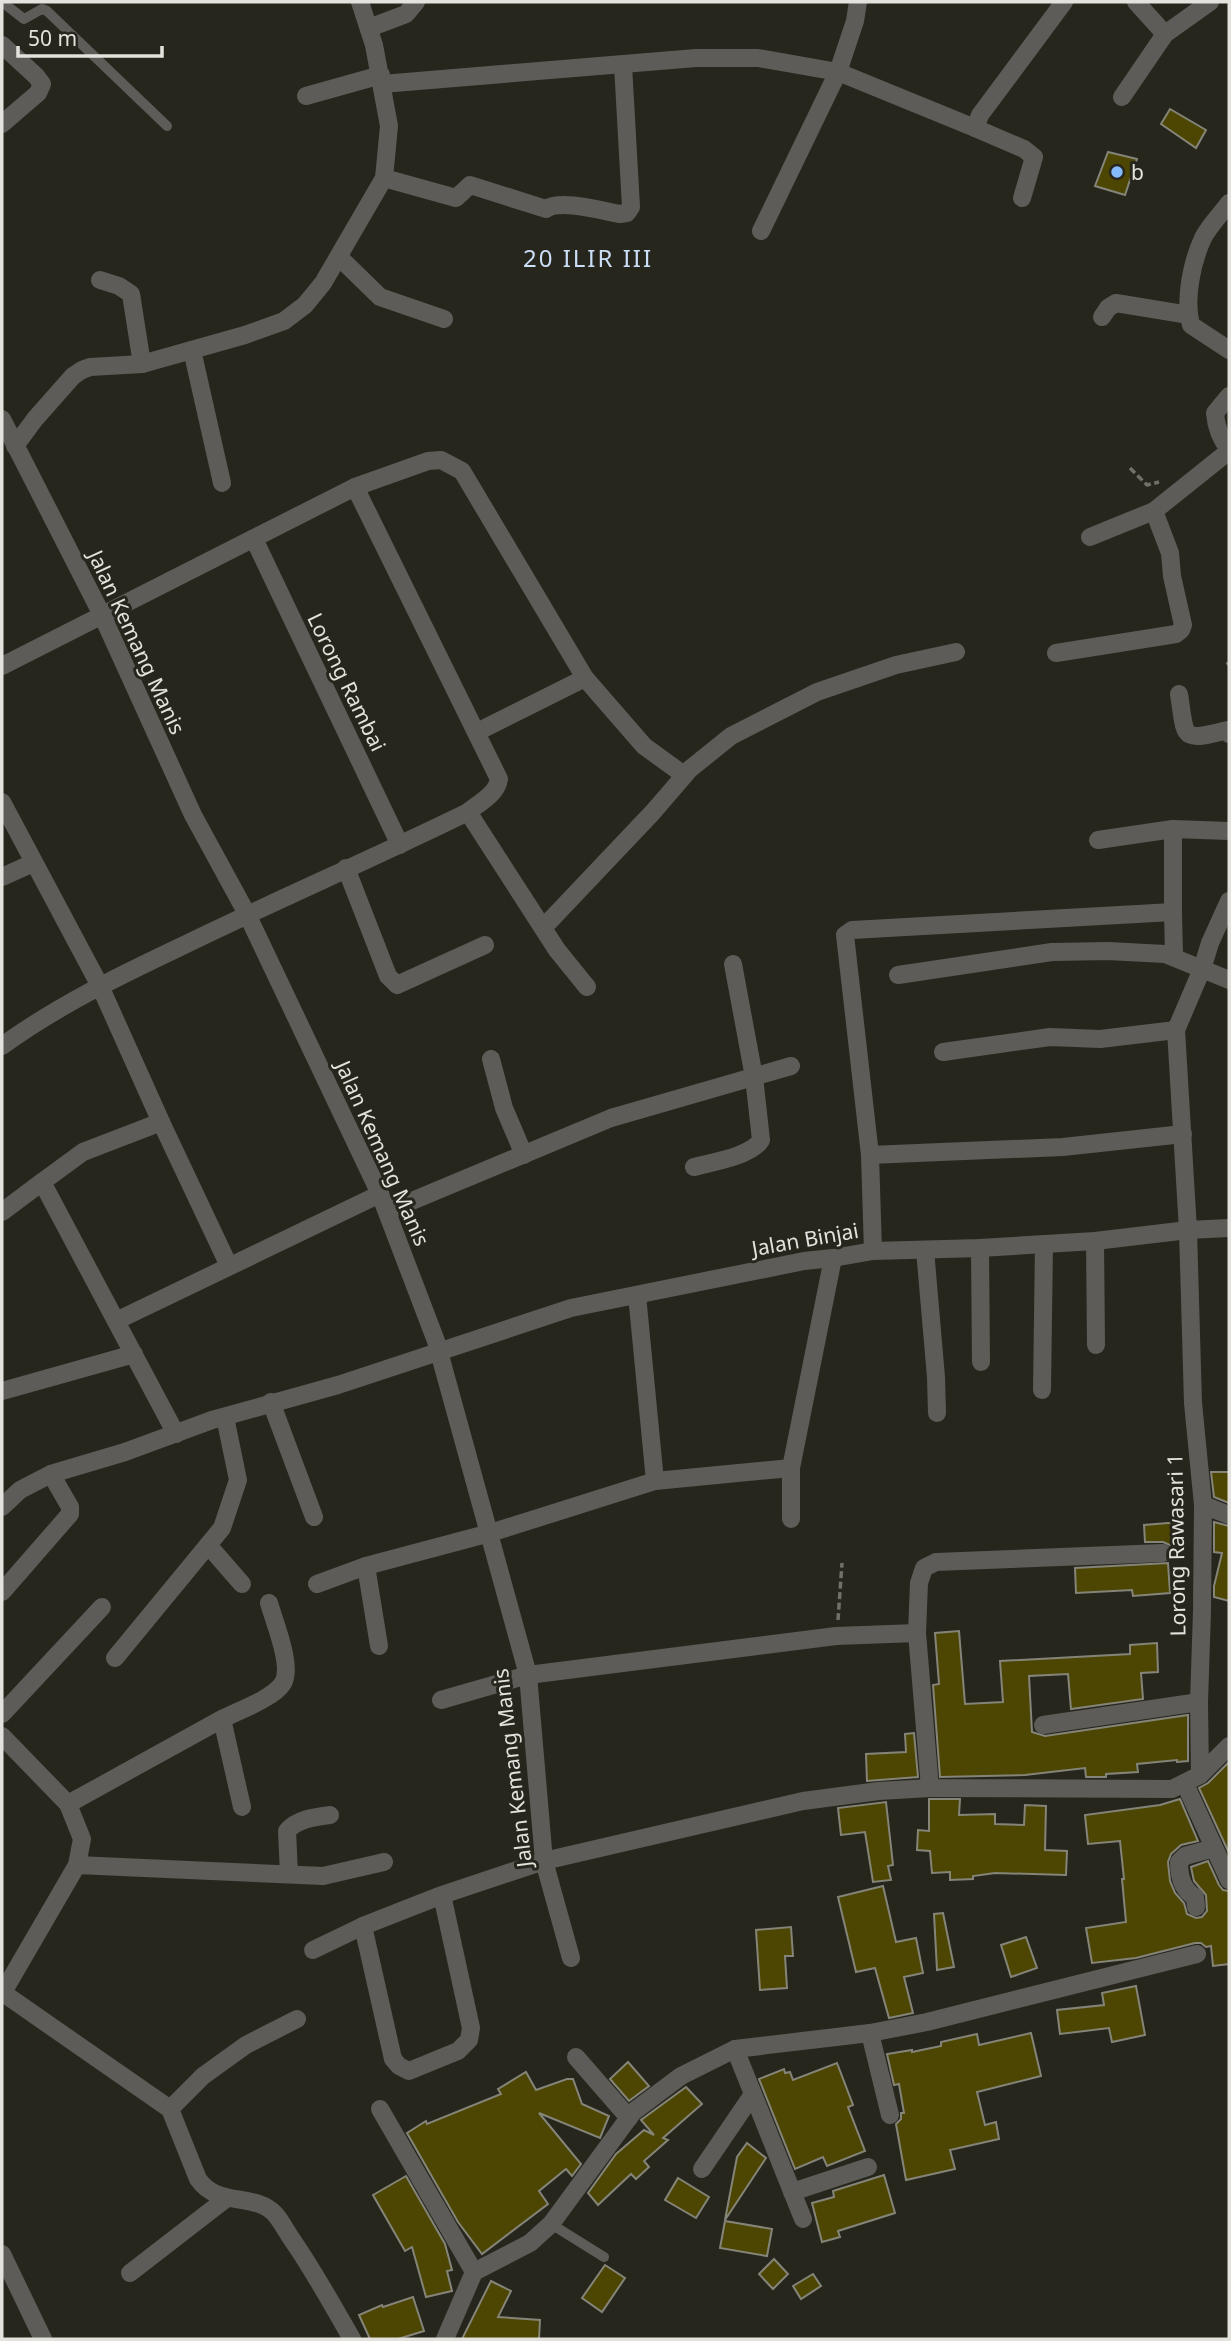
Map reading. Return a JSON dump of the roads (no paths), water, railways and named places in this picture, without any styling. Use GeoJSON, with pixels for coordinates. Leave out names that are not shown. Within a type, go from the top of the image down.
{"type":"FeatureCollection","features":[{"type":"Feature","properties":{"kind":"street"},"geometry":{"type":"LineString","coordinates":[[15,446],[73,376],[90,367],[142,364],[245,335],[285,321],[305,305],[339,257],[384,178],[389,126],[381,79],[360,2]]}},
{"type":"Feature","properties":{"kind":"street"},"geometry":{"type":"LineString","coordinates":[[369,28],[406,14],[416,2]]}},
{"type":"Feature","properties":{"kind":"street"},"geometry":{"type":"LineString","coordinates":[[761,231],[838,72],[859,2]]}},
{"type":"Feature","properties":{"kind":"street"},"geometry":{"type":"LineString","coordinates":[[975,128],[980,116],[1064,2]]}},
{"type":"Feature","properties":{"kind":"street"},"geometry":{"type":"LineString","coordinates":[[1136,2],[1166,34]]}},
{"type":"Feature","properties":{"kind":"street"},"geometry":{"type":"LineString","coordinates":[[1122,97],[1166,34],[1210,2]]}},
{"type":"Feature","properties":{"kind":"street"},"geometry":{"type":"LineString","coordinates":[[2,45],[36,76],[41,84],[38,93],[2,124]]}},
{"type":"Feature","properties":{"kind":"street"},"geometry":{"type":"LineString","coordinates":[[306,96],[381,79],[623,65],[696,58],[758,58],[838,72],[1024,149],[1034,158],[1022,198]]}},
{"type":"Feature","properties":{"kind":"street"},"geometry":{"type":"LineString","coordinates":[[384,178],[456,198],[470,185],[546,209],[551,205],[565,205],[627,213],[631,207],[623,65]]}},
{"type":"Feature","properties":{"kind":"street"},"geometry":{"type":"LineString","coordinates":[[1229,203],[1204,236],[1195,262],[1189,315],[1191,325],[1229,350]]}},
{"type":"Feature","properties":{"kind":"street"},"geometry":{"type":"LineString","coordinates":[[339,257],[380,297],[444,319]]}},
{"type":"Feature","properties":{"kind":"street"},"geometry":{"type":"LineString","coordinates":[[100,280],[120,286],[131,294],[142,364]]}},
{"type":"Feature","properties":{"kind":"street"},"geometry":{"type":"LineString","coordinates":[[1102,317],[1108,308],[1116,303],[1189,315]]}},
{"type":"Feature","properties":{"kind":"street"},"geometry":{"type":"LineString","coordinates":[[192,349],[222,483]]}},
{"type":"Feature","properties":{"kind":"street"},"geometry":{"type":"LineString","coordinates":[[1090,537],[1154,511],[1229,450],[1222,442],[1215,413],[1229,396]]}},
{"type":"Feature","properties":{"kind":"street","name":"Jalan Kemang Manis"},"geometry":{"type":"LineString","coordinates":[[2,419],[102,615],[193,816],[247,914],[388,1211],[439,1350],[528,1675],[544,1861],[571,1958]]}},
{"type":"Feature","properties":{"kind":"street"},"geometry":{"type":"LineString","coordinates":[[2,666],[355,487],[428,461],[441,460],[462,471],[584,678],[644,746],[684,775]]}},
{"type":"Feature","properties":{"kind":"street"},"geometry":{"type":"LineString","coordinates":[[2,1046],[35,1022],[100,986],[247,914],[468,813],[494,792],[499,779],[355,487]]}},
{"type":"Feature","properties":{"kind":"street"},"geometry":{"type":"LineString","coordinates":[[1056,653],[1176,634],[1181,630],[1183,625],[1172,576],[1170,553],[1154,511]]}},
{"type":"Feature","properties":{"kind":"street","name":"Lorong Rambai"},"geometry":{"type":"LineString","coordinates":[[254,539],[400,845]]}},
{"type":"Feature","properties":{"kind":"street"},"geometry":{"type":"LineString","coordinates":[[543,929],[653,812],[684,775],[732,736],[817,692],[896,665],[956,652]]}},
{"type":"Feature","properties":{"kind":"street"},"geometry":{"type":"LineString","coordinates":[[477,732],[584,678]]}},
{"type":"Feature","properties":{"kind":"street"},"geometry":{"type":"LineString","coordinates":[[1179,694],[1184,731],[1189,736],[1199,737],[1228,730],[1229,734]]}},
{"type":"Feature","properties":{"kind":"street"},"geometry":{"type":"LineString","coordinates":[[2,802],[100,986],[229,1266]]}},
{"type":"Feature","properties":{"kind":"street"},"geometry":{"type":"LineString","coordinates":[[468,813],[557,950],[587,987]]}},
{"type":"Feature","properties":{"kind":"street"},"geometry":{"type":"LineString","coordinates":[[1172,829],[1174,956]]}},
{"type":"Feature","properties":{"kind":"street"},"geometry":{"type":"LineString","coordinates":[[1098,840],[1172,829],[1229,831]]}},
{"type":"Feature","properties":{"kind":"street"},"geometry":{"type":"LineString","coordinates":[[2,877],[33,863]]}},
{"type":"Feature","properties":{"kind":"street"},"geometry":{"type":"LineString","coordinates":[[346,868],[388,976],[397,985],[485,945]]}},
{"type":"Feature","properties":{"kind":"street"},"geometry":{"type":"LineString","coordinates":[[943,1052],[1050,1037],[1100,1039],[1176,1030],[1229,901]]}},
{"type":"Feature","properties":{"kind":"street"},"geometry":{"type":"LineString","coordinates":[[873,1251],[870,1155],[845,935],[852,930],[1173,912]]}},
{"type":"Feature","properties":{"kind":"street"},"geometry":{"type":"LineString","coordinates":[[898,975],[1052,952],[1108,951],[1174,956],[1229,980]]}},
{"type":"Feature","properties":{"kind":"street"},"geometry":{"type":"LineString","coordinates":[[694,1167],[738,1155],[758,1145],[762,1133],[733,964]]}},
{"type":"Feature","properties":{"kind":"street","name":"Lorong Rawasari 1"},"geometry":{"type":"LineString","coordinates":[[1176,1030],[1188,1230],[1193,1403],[1203,1505],[1199,1702],[1193,1780]]}},
{"type":"Feature","properties":{"kind":"street"},"geometry":{"type":"LineString","coordinates":[[491,1059],[504,1108],[524,1154]]}},
{"type":"Feature","properties":{"kind":"street"},"geometry":{"type":"LineString","coordinates":[[388,1211],[611,1118],[791,1066]]}},
{"type":"Feature","properties":{"kind":"street"},"geometry":{"type":"LineString","coordinates":[[2,1212],[83,1152],[161,1122]]}},
{"type":"Feature","properties":{"kind":"street"},"geometry":{"type":"LineString","coordinates":[[870,1155],[1063,1147],[1182,1134]]}},
{"type":"Feature","properties":{"kind":"street"},"geometry":{"type":"LineString","coordinates":[[42,1182],[176,1434]]}},
{"type":"Feature","properties":{"kind":"street"},"geometry":{"type":"LineString","coordinates":[[116,1321],[380,1194]]}},
{"type":"Feature","properties":{"kind":"street","name":"Jalan Binjai"},"geometry":{"type":"LineString","coordinates":[[2,1507],[20,1490],[51,1474],[125,1452],[225,1416],[338,1385],[571,1308],[804,1261],[873,1251],[1094,1241],[1229,1228]]}},
{"type":"Feature","properties":{"kind":"street"},"geometry":{"type":"LineString","coordinates":[[1094,1241],[1096,1345]]}},
{"type":"Feature","properties":{"kind":"street"},"geometry":{"type":"LineString","coordinates":[[1042,1390],[1044,1244]]}},
{"type":"Feature","properties":{"kind":"street"},"geometry":{"type":"LineString","coordinates":[[980,1248],[981,1362]]}},
{"type":"Feature","properties":{"kind":"street"},"geometry":{"type":"LineString","coordinates":[[925,1250],[937,1413]]}},
{"type":"Feature","properties":{"kind":"street"},"geometry":{"type":"LineString","coordinates":[[791,1519],[791,1468],[833,1258]]}},
{"type":"Feature","properties":{"kind":"street"},"geometry":{"type":"LineString","coordinates":[[638,1295],[655,1481]]}},
{"type":"Feature","properties":{"kind":"street"},"geometry":{"type":"LineString","coordinates":[[2,1391],[134,1354]]}},
{"type":"Feature","properties":{"kind":"street"},"geometry":{"type":"LineString","coordinates":[[271,1402],[314,1517]]}},
{"type":"Feature","properties":{"kind":"street"},"geometry":{"type":"LineString","coordinates":[[115,1658],[222,1528],[237,1480],[225,1416]]}},
{"type":"Feature","properties":{"kind":"street"},"geometry":{"type":"LineString","coordinates":[[317,1584],[366,1566],[489,1533],[655,1481],[791,1468]]}},
{"type":"Feature","properties":{"kind":"street"},"geometry":{"type":"LineString","coordinates":[[2,1592],[70,1514],[70,1507],[51,1474]]}},
{"type":"Feature","properties":{"kind":"street"},"geometry":{"type":"LineString","coordinates":[[1203,1505],[1229,1516]]}},
{"type":"Feature","properties":{"kind":"street"},"geometry":{"type":"LineString","coordinates":[[208,1545],[242,1584]]}},
{"type":"Feature","properties":{"kind":"street"},"geometry":{"type":"LineString","coordinates":[[930,1788],[918,1633],[919,1583],[924,1568],[936,1562],[1163,1553]]}},
{"type":"Feature","properties":{"kind":"street"},"geometry":{"type":"LineString","coordinates":[[366,1566],[379,1646]]}},
{"type":"Feature","properties":{"kind":"street"},"geometry":{"type":"LineString","coordinates":[[68,1804],[271,1694],[284,1682],[286,1666],[269,1603]]}},
{"type":"Feature","properties":{"kind":"street"},"geometry":{"type":"LineString","coordinates":[[2,1714],[102,1608]]}},
{"type":"Feature","properties":{"kind":"street"},"geometry":{"type":"LineString","coordinates":[[440,1700],[528,1675],[836,1636],[918,1633]]}},
{"type":"Feature","properties":{"kind":"street"},"geometry":{"type":"LineString","coordinates":[[1043,1725],[1199,1702]]}},
{"type":"Feature","properties":{"kind":"street"},"geometry":{"type":"LineString","coordinates":[[222,1719],[242,1807]]}},
{"type":"Feature","properties":{"kind":"street"},"geometry":{"type":"LineString","coordinates":[[2,1736],[68,1804],[82,1839],[77,1865],[3,1993],[170,2109],[198,2179],[204,2187],[215,2195],[263,2206],[275,2214],[352,2339]]}},
{"type":"Feature","properties":{"kind":"street"},"geometry":{"type":"LineString","coordinates":[[313,1950],[363,1926],[442,1895],[544,1861],[803,1801],[879,1791],[930,1788],[1172,1789],[1193,1780],[1229,1746]]}},
{"type":"Feature","properties":{"kind":"street"},"geometry":{"type":"LineString","coordinates":[[1193,1780],[1214,1848],[1229,1880]]}},
{"type":"Feature","properties":{"kind":"street"},"geometry":{"type":"LineString","coordinates":[[289,1874],[287,1832],[307,1819],[330,1815]]}},
{"type":"Feature","properties":{"kind":"street"},"geometry":{"type":"LineString","coordinates":[[1196,1907],[1195,1897],[1186,1892],[1184,1887],[1179,1862],[1185,1856],[1214,1848]]}},
{"type":"Feature","properties":{"kind":"street"},"geometry":{"type":"LineString","coordinates":[[77,1865],[323,1876],[384,1862]]}},
{"type":"Feature","properties":{"kind":"street"},"geometry":{"type":"LineString","coordinates":[[363,1926],[393,2059],[409,2071],[458,2050],[469,2040],[471,2028],[442,1895]]}},
{"type":"Feature","properties":{"kind":"street"},"geometry":{"type":"LineString","coordinates":[[445,2339],[474,2272],[530,2243],[551,2224],[633,2112],[681,2076],[735,2049],[870,2033],[927,2022],[1196,1954]]}},
{"type":"Feature","properties":{"kind":"street"},"geometry":{"type":"LineString","coordinates":[[170,2109],[203,2076],[246,2045],[297,2019]]}},
{"type":"Feature","properties":{"kind":"street"},"geometry":{"type":"LineString","coordinates":[[870,2033],[890,2115]]}},
{"type":"Feature","properties":{"kind":"street"},"geometry":{"type":"LineString","coordinates":[[735,2049],[803,2219]]}},
{"type":"Feature","properties":{"kind":"street"},"geometry":{"type":"LineString","coordinates":[[576,2057],[629,2118]]}},
{"type":"Feature","properties":{"kind":"street"},"geometry":{"type":"LineString","coordinates":[[702,2169],[753,2094]]}},
{"type":"Feature","properties":{"kind":"street"},"geometry":{"type":"LineString","coordinates":[[380,2109],[474,2272]]}},
{"type":"Feature","properties":{"kind":"street"},"geometry":{"type":"LineString","coordinates":[[792,2192],[868,2166]]}},
{"type":"Feature","properties":{"kind":"street"},"geometry":{"type":"LineString","coordinates":[[130,2273],[227,2198]]}},
{"type":"Feature","properties":{"kind":"street"},"geometry":{"type":"LineString","coordinates":[[2,2254],[43,2339]]}},
{"type":"Feature","properties":{"kind":"lane"},"geometry":{"type":"LineString","coordinates":[[2,2],[24,19],[43,9],[47,10],[167,126]]}},
{"type":"Feature","properties":{"kind":"lane"},"geometry":{"type":"LineString","coordinates":[[551,2224],[604,2257]]}},
{"type":"Feature","properties":{"kind":"place","name":"b"},"geometry":{"type":"Point","coordinates":[1117,172]}},
{"type":"Feature","properties":{"kind":"district","name":"20 ILIR III"},"geometry":{"type":"Point","coordinates":[588,257]}}]}
